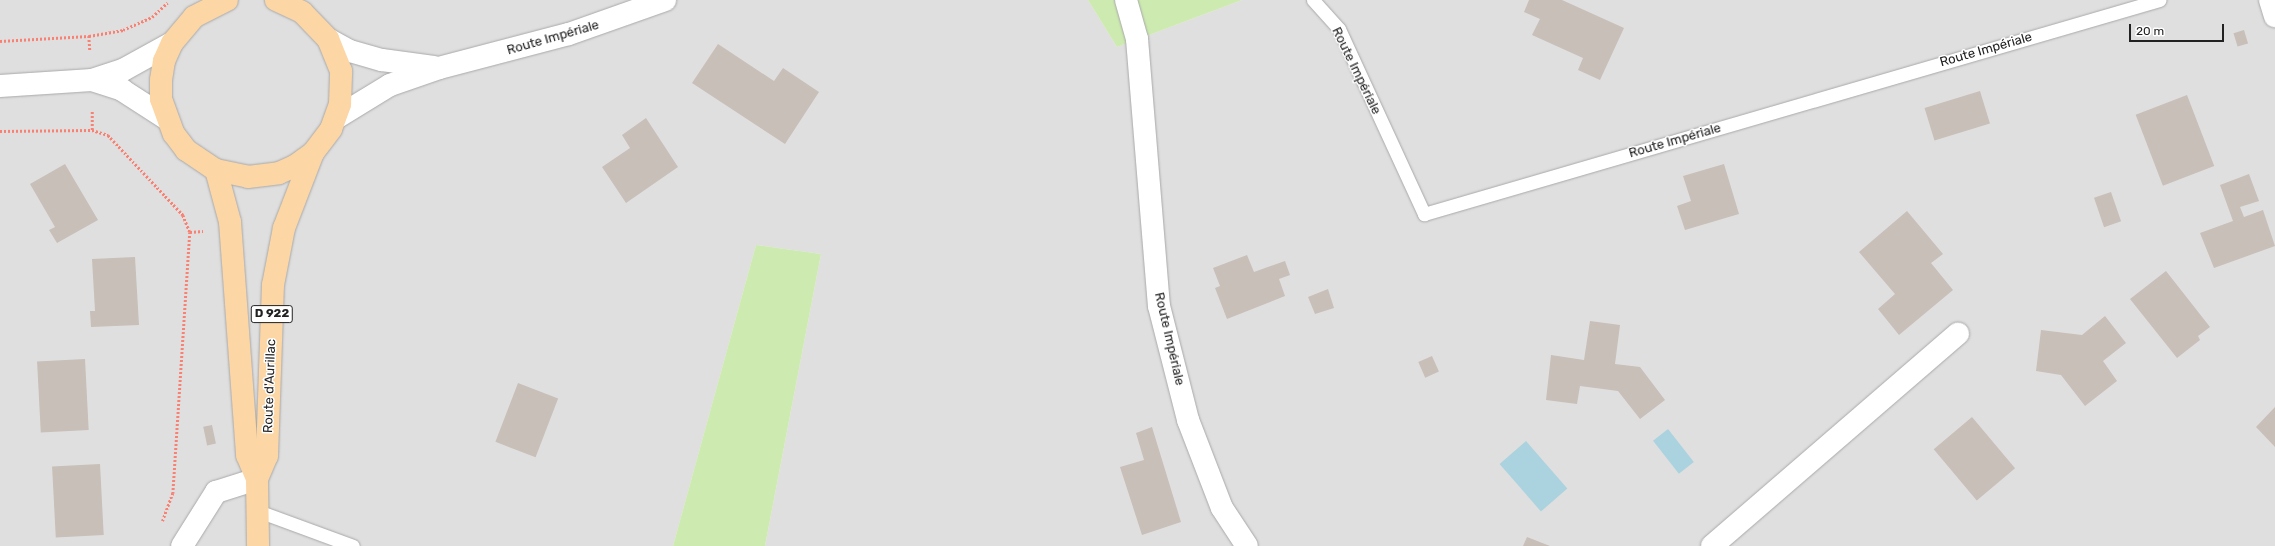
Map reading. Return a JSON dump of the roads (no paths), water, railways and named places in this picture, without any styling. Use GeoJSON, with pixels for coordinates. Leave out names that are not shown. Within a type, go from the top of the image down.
{"type":"FeatureCollection","features":[{"type":"Feature","properties":{"kind":"main road"},"geometry":{"type":"LineString","coordinates":[[215,3],[194,17],[172,43],[164,61],[161,80],[161,99],[167,119],[186,150],[216,170],[248,177],[263,176],[295,166],[313,153],[331,129],[336,118],[342,88],[341,71],[328,39],[299,6],[276,0]]}},
{"type":"Feature","properties":{"kind":"main road","name":"Route d'Aurillac"},"geometry":{"type":"LineString","coordinates":[[257,479],[267,456],[273,285],[284,228],[313,153]]}},
{"type":"Feature","properties":{"kind":"main road","name":"Route d'Aurillac"},"geometry":{"type":"LineString","coordinates":[[216,170],[230,222],[248,455],[257,479],[258,546]]}},
{"type":"Feature","properties":{"kind":"street","name":"Route Impériale"},"geometry":{"type":"LineString","coordinates":[[336,118],[390,85],[439,68],[569,34],[665,0]]}},
{"type":"Feature","properties":{"kind":"street","name":"Route Impériale"},"geometry":{"type":"LineString","coordinates":[[1126,0],[1137,39],[1159,306],[1188,420],[1222,508],[1244,544]]}},
{"type":"Feature","properties":{"kind":"street"},"geometry":{"type":"LineString","coordinates":[[2270,0],[2275,16]]}},
{"type":"Feature","properties":{"kind":"street","name":"Route Impériale"},"geometry":{"type":"LineString","coordinates":[[328,39],[350,51],[382,60],[439,68]]}},
{"type":"Feature","properties":{"kind":"street"},"geometry":{"type":"LineString","coordinates":[[0,86],[92,80],[124,70],[172,43]]}},
{"type":"Feature","properties":{"kind":"street"},"geometry":{"type":"LineString","coordinates":[[92,80],[122,90],[167,119]]}},
{"type":"Feature","properties":{"kind":"street"},"geometry":{"type":"LineString","coordinates":[[1712,546],[1958,334]]}},
{"type":"Feature","properties":{"kind":"street"},"geometry":{"type":"LineString","coordinates":[[182,546],[216,492],[257,479]]}},
{"type":"Feature","properties":{"kind":"lane","name":"Route Impériale"},"geometry":{"type":"LineString","coordinates":[[1313,0],[1339,29],[1424,214],[2159,0]]}},
{"type":"Feature","properties":{"kind":"lane"},"geometry":{"type":"LineString","coordinates":[[258,511],[353,546]]}},
{"type":"Feature","properties":{"kind":"water"},"geometry":{"type":"Polygon","coordinates":[[[1668,429],[1694,462],[1679,474],[1653,441],[1668,429]]]}},
{"type":"Feature","properties":{"kind":"water"},"geometry":{"type":"Polygon","coordinates":[[[1526,441],[1567,489],[1541,512],[1500,464],[1526,441]]]}}]}
